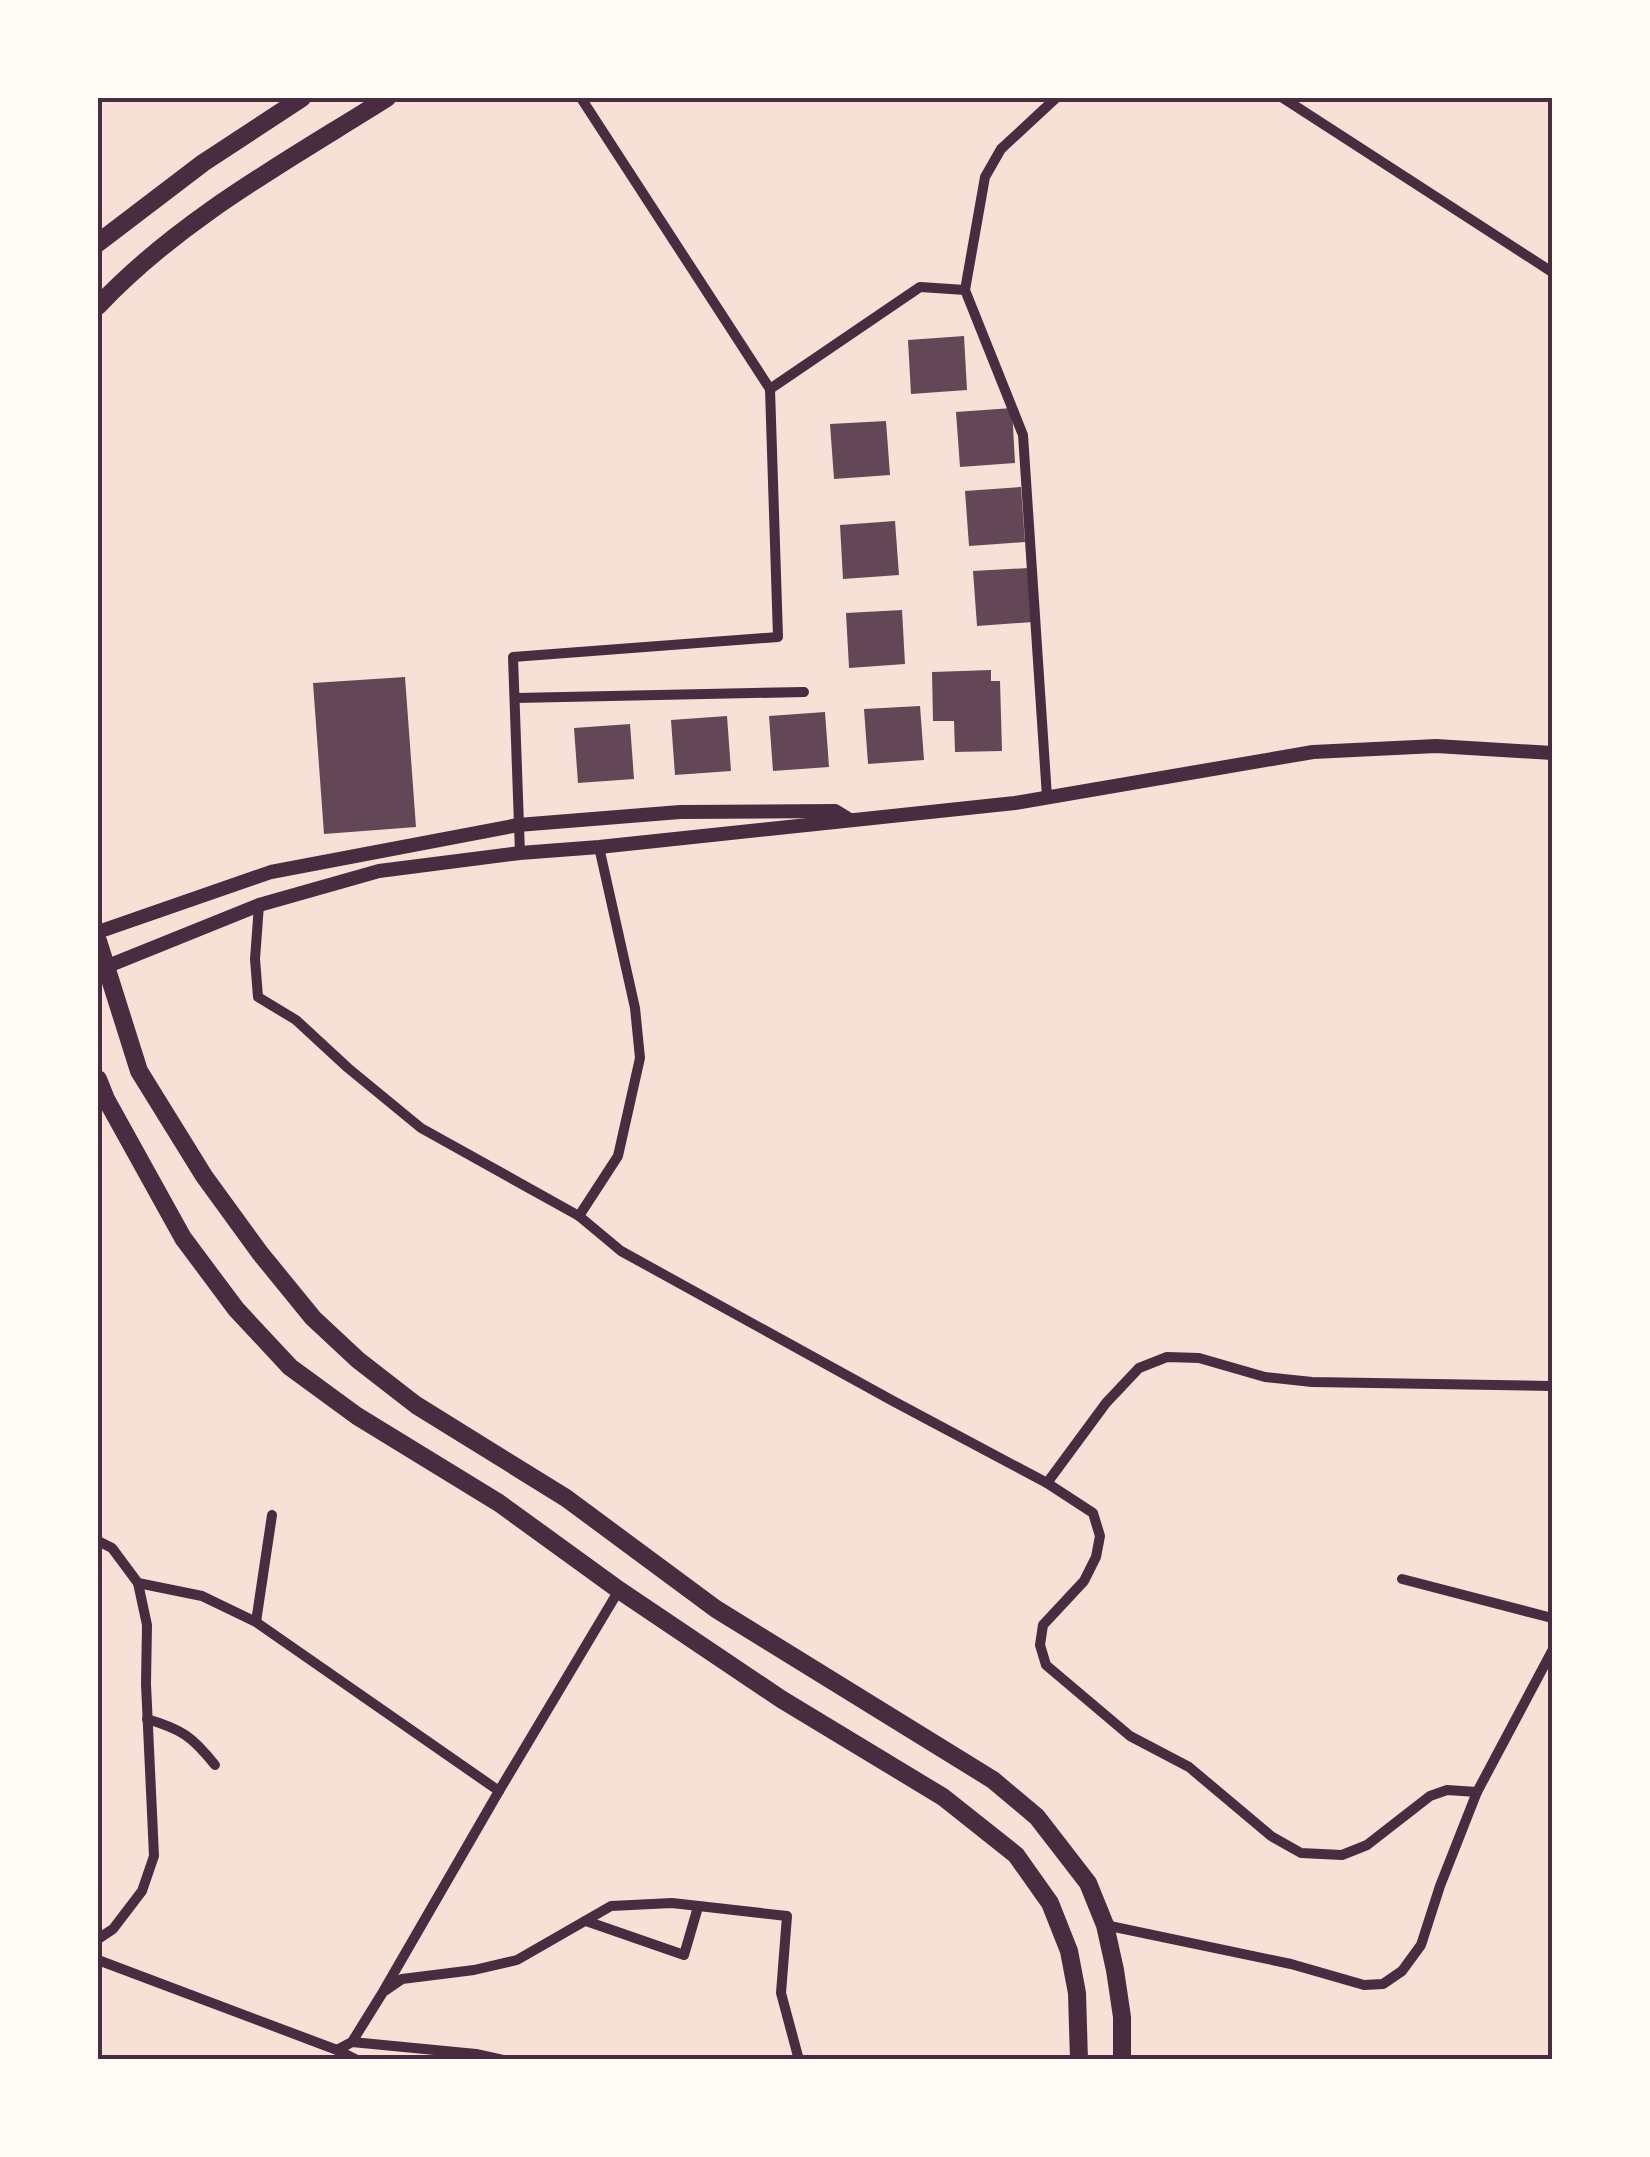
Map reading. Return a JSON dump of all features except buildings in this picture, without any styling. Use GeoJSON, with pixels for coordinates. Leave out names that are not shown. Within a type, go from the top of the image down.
{"type":"FeatureCollection","features":[{"type":"Feature","properties":{"kind":"main road"},"geometry":{"type":"LineString","coordinates":[[98,243],[203,163],[302,98]]}},
{"type":"Feature","properties":{"kind":"main road"},"geometry":{"type":"LineString","coordinates":[[98,306],[210,208],[387,98]]}},
{"type":"Feature","properties":{"kind":"main road"},"geometry":{"type":"LineString","coordinates":[[98,941],[101,968],[139,1071],[204,1176],[313,1318],[358,1360],[416,1405],[566,1498],[716,1609],[993,1780],[1037,1818],[1088,1883],[1105,1925],[1122,2017],[1122,2060]]}},
{"type":"Feature","properties":{"kind":"main road"},"geometry":{"type":"LineString","coordinates":[[98,1079],[183,1238],[236,1309],[290,1366],[358,1416],[499,1503],[781,1699],[943,1796],[1016,1855],[1050,1904],[1069,1951],[1077,1993],[1080,2060]]}},
{"type":"Feature","properties":{"kind":"street"},"geometry":{"type":"LineString","coordinates":[[520,853],[513,657],[778,637],[770,389],[580,98]]}},
{"type":"Feature","properties":{"kind":"street"},"geometry":{"type":"LineString","coordinates":[[1048,797],[1023,435],[966,290],[985,177],[1001,148],[1056,98]]}},
{"type":"Feature","properties":{"kind":"street"},"geometry":{"type":"LineString","coordinates":[[1283,98],[1552,272]]}},
{"type":"Feature","properties":{"kind":"street"},"geometry":{"type":"LineString","coordinates":[[770,389],[920,287],[966,290]]}},
{"type":"Feature","properties":{"kind":"street"},"geometry":{"type":"LineString","coordinates":[[516,698],[804,692]]}},
{"type":"Feature","properties":{"kind":"street"},"geometry":{"type":"LineString","coordinates":[[101,968],[259,905],[379,870],[1015,803],[1313,752],[1436,746],[1552,753]]}},
{"type":"Feature","properties":{"kind":"street"},"geometry":{"type":"LineString","coordinates":[[98,932],[271,872],[518,825],[680,812],[835,811],[848,820]]}},
{"type":"Feature","properties":{"kind":"street"},"geometry":{"type":"LineString","coordinates":[[579,1216],[618,1156],[640,1058],[635,1008],[599,847]]}},
{"type":"Feature","properties":{"kind":"street"},"geometry":{"type":"LineString","coordinates":[[259,905],[255,959],[258,998],[296,1020],[421,1128],[579,1216],[621,1251],[1047,1483],[1093,1513],[1100,1536],[1096,1557],[1084,1581],[1043,1625],[1040,1645],[1046,1665],[1130,1736],[1189,1767],[1271,1836],[1301,1853],[1342,1856],[1367,1845],[1430,1796],[1446,1790],[1477,1792]]}},
{"type":"Feature","properties":{"kind":"street"},"geometry":{"type":"LineString","coordinates":[[1047,1483],[1106,1403],[1139,1368],[1167,1357],[1199,1358],[1265,1377],[1312,1382],[1552,1386]]}},
{"type":"Feature","properties":{"kind":"street"},"geometry":{"type":"LineString","coordinates":[[256,1622],[272,1514]]}},
{"type":"Feature","properties":{"kind":"street"},"geometry":{"type":"LineString","coordinates":[[98,1541],[112,1548],[138,1582],[147,1625],[154,1856],[142,1891],[113,1929],[98,1939]]}},
{"type":"Feature","properties":{"kind":"street"},"geometry":{"type":"LineString","coordinates":[[1402,1579],[1552,1618]]}},
{"type":"Feature","properties":{"kind":"street"},"geometry":{"type":"LineString","coordinates":[[138,1582],[202,1596],[256,1622],[499,1791]]}},
{"type":"Feature","properties":{"kind":"street"},"geometry":{"type":"LineString","coordinates":[[337,2050],[352,2042],[383,1992],[619,1590]]}},
{"type":"Feature","properties":{"kind":"street"},"geometry":{"type":"LineString","coordinates":[[1105,1925],[1291,1964],[1364,1985],[1383,1984],[1402,1972],[1421,1945],[1477,1792],[1552,1651]]}},
{"type":"Feature","properties":{"kind":"street"},"geometry":{"type":"LineString","coordinates":[[147,1719],[177,1728],[200,1745],[215,1765]]}},
{"type":"Feature","properties":{"kind":"street"},"geometry":{"type":"LineString","coordinates":[[383,1992],[402,1979],[517,1960],[622,1904],[672,1903],[787,1916],[781,1993],[799,2060]]}},
{"type":"Feature","properties":{"kind":"street"},"geometry":{"type":"LineString","coordinates":[[586,1921],[684,1955],[698,1907]]}},
{"type":"Feature","properties":{"kind":"street"},"geometry":{"type":"LineString","coordinates":[[98,1960],[356,2060]]}},
{"type":"Feature","properties":{"kind":"street"},"geometry":{"type":"LineString","coordinates":[[352,2042],[503,2060]]}}]}
